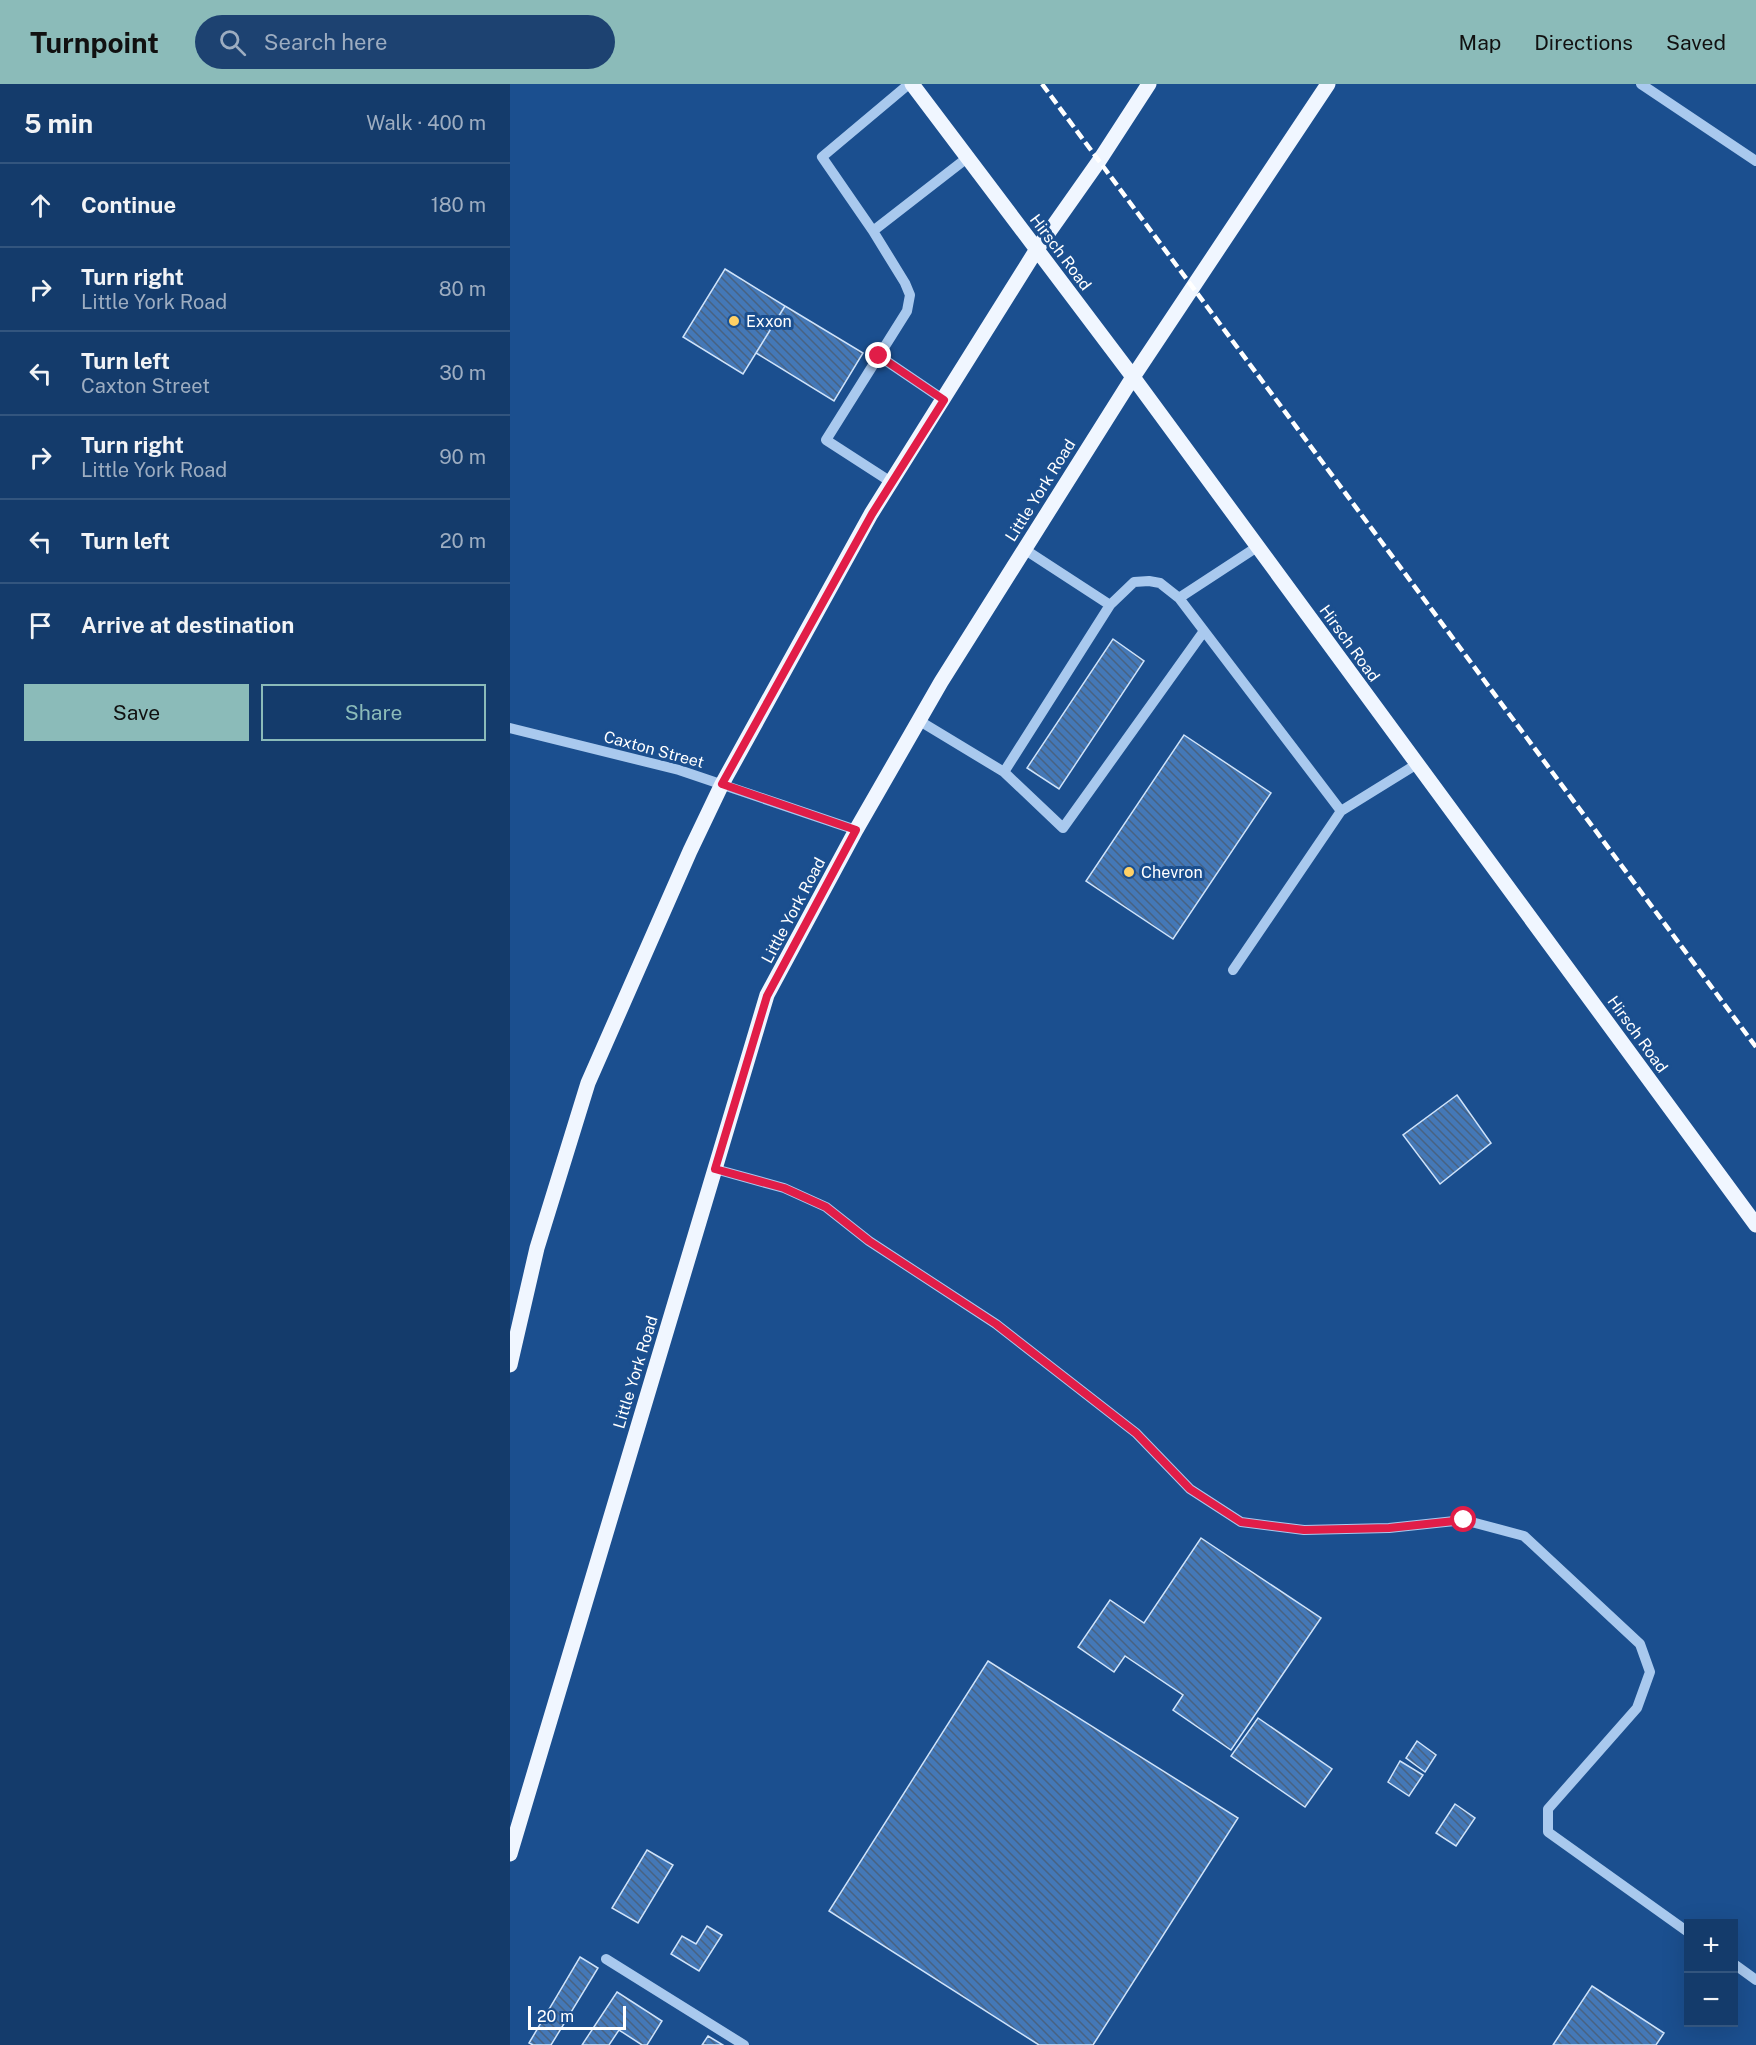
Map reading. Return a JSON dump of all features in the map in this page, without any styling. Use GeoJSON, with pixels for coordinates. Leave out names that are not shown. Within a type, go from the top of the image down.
{"type":"FeatureCollection","features":[{"type":"Feature","properties":{"kind":"main road","name":"Hirsch Road"},"geometry":{"type":"LineString","coordinates":[[910,84],[1133,377],[1756,1225]]}},
{"type":"Feature","properties":{"kind":"main road"},"geometry":{"type":"LineString","coordinates":[[510,1365],[537,1248],[588,1083],[690,851],[722,784],[891,482],[1036,249],[1099,161],[1149,84]]}},
{"type":"Feature","properties":{"kind":"main road","name":"Little York Road"},"geometry":{"type":"LineString","coordinates":[[510,1854],[767,996],[918,720],[1133,377],[1328,84]]}},
{"type":"Feature","properties":{"kind":"street"},"geometry":{"type":"LineString","coordinates":[[891,482],[826,440],[907,311],[910,295],[873,231],[822,157],[910,84]]}},
{"type":"Feature","properties":{"kind":"street"},"geometry":{"type":"LineString","coordinates":[[1641,84],[1756,161]]}},
{"type":"Feature","properties":{"kind":"street"},"geometry":{"type":"LineString","coordinates":[[873,231],[967,158]]}},
{"type":"Feature","properties":{"kind":"street"},"geometry":{"type":"LineString","coordinates":[[879,356],[944,400]]}},
{"type":"Feature","properties":{"kind":"street"},"geometry":{"type":"LineString","coordinates":[[1179,598],[1257,546]]}},
{"type":"Feature","properties":{"kind":"street"},"geometry":{"type":"LineString","coordinates":[[1024,549],[1110,605]]}},
{"type":"Feature","properties":{"kind":"street"},"geometry":{"type":"LineString","coordinates":[[1004,772],[1110,605],[1134,582],[1149,580],[1160,583],[1179,598],[1341,811]]}},
{"type":"Feature","properties":{"kind":"street"},"geometry":{"type":"LineString","coordinates":[[918,720],[1004,772],[1063,828],[1204,631]]}},
{"type":"Feature","properties":{"kind":"street","name":"Caxton Street"},"geometry":{"type":"LineString","coordinates":[[510,728],[679,770],[856,830]]}},
{"type":"Feature","properties":{"kind":"street"},"geometry":{"type":"LineString","coordinates":[[1233,970],[1341,811],[1417,764]]}},
{"type":"Feature","properties":{"kind":"street"},"geometry":{"type":"LineString","coordinates":[[715,1169],[784,1188],[826,1207],[869,1241],[1006,1331],[1136,1433],[1190,1489],[1241,1522],[1304,1530],[1389,1528],[1464,1520],[1524,1536],[1640,1644],[1650,1672],[1637,1707],[1548,1809],[1548,1832],[1684,1928]]}},
{"type":"Feature","properties":{"kind":"street"},"geometry":{"type":"LineString","coordinates":[[606,1959],[744,2045]]}},
{"type":"Feature","properties":{"kind":"street"},"geometry":{"type":"LineString","coordinates":[[1738,1967],[1756,1980]]}},
{"type":"Feature","properties":{"kind":"building","name":"Exxon"},"geometry":{"type":"Polygon","coordinates":[[[725,269],[785,306],[743,374],[683,337],[725,269]]]}},
{"type":"Feature","properties":{"kind":"building","name":"Exxon"},"geometry":{"type":"Polygon","coordinates":[[[785,306],[863,353],[834,401],[756,353],[785,306]]]}},
{"type":"Feature","properties":{"kind":"building"},"geometry":{"type":"Polygon","coordinates":[[[1113,639],[1144,661],[1059,789],[1027,768],[1113,639]]]}},
{"type":"Feature","properties":{"kind":"building"},"geometry":{"type":"Polygon","coordinates":[[[1184,735],[1271,793],[1173,939],[1086,881],[1184,735]]]}},
{"type":"Feature","properties":{"kind":"building"},"geometry":{"type":"Polygon","coordinates":[[[1457,1095],[1491,1143],[1440,1184],[1403,1135],[1457,1095]]]}},
{"type":"Feature","properties":{"kind":"building"},"geometry":{"type":"Polygon","coordinates":[[[1201,1538],[1321,1618],[1231,1750],[1173,1710],[1183,1695],[1125,1656],[1114,1672],[1078,1647],[1110,1600],[1144,1623],[1201,1538]]]}},
{"type":"Feature","properties":{"kind":"building"},"geometry":{"type":"Polygon","coordinates":[[[988,1661],[1238,1818],[1093,2045],[1039,2045],[829,1911],[988,1661]]]}},
{"type":"Feature","properties":{"kind":"building"},"geometry":{"type":"Polygon","coordinates":[[[1258,1718],[1332,1769],[1305,1807],[1231,1756],[1258,1718]]]}},
{"type":"Feature","properties":{"kind":"building"},"geometry":{"type":"Polygon","coordinates":[[[1417,1741],[1436,1755],[1425,1772],[1406,1758],[1417,1741]]]}},
{"type":"Feature","properties":{"kind":"building"},"geometry":{"type":"Polygon","coordinates":[[[1400,1761],[1423,1775],[1409,1796],[1388,1782],[1400,1761]]]}},
{"type":"Feature","properties":{"kind":"building"},"geometry":{"type":"Polygon","coordinates":[[[1455,1804],[1475,1818],[1456,1846],[1436,1833],[1455,1804]]]}},
{"type":"Feature","properties":{"kind":"building"},"geometry":{"type":"Polygon","coordinates":[[[647,1850],[673,1865],[638,1923],[612,1908],[647,1850]]]}},
{"type":"Feature","properties":{"kind":"building"},"geometry":{"type":"Polygon","coordinates":[[[707,1926],[722,1935],[699,1971],[671,1954],[682,1936],[696,1944],[707,1926]]]}},
{"type":"Feature","properties":{"kind":"building"},"geometry":{"type":"Polygon","coordinates":[[[580,1957],[598,1968],[551,2045],[529,2043],[580,1957]]]}},
{"type":"Feature","properties":{"kind":"building"},"geometry":{"type":"Polygon","coordinates":[[[1592,1986],[1664,2033],[1656,2045],[1553,2045],[1592,1986]]]}},
{"type":"Feature","properties":{"kind":"building"},"geometry":{"type":"Polygon","coordinates":[[[617,1992],[662,2021],[647,2045],[642,2045],[619,2030],[609,2045],[582,2045],[617,1992]]]}},
{"type":"Feature","properties":{"kind":"building"},"geometry":{"type":"Polygon","coordinates":[[[708,2036],[723,2045],[702,2045],[708,2036]]]}},
{"type":"Feature","properties":{"kind":"railway"},"geometry":{"type":"LineString","coordinates":[[1042,84],[1756,1047]]}},
{"type":"Feature","properties":{"kind":"place","name":"Exxon"},"geometry":{"type":"Point","coordinates":[734,321]}},
{"type":"Feature","properties":{"kind":"place","name":"Chevron"},"geometry":{"type":"Point","coordinates":[1129,872]}},
{"type":"Feature","properties":{"kind":"route"},"geometry":{"type":"LineString","coordinates":[[879,356],[944,400],[872,514],[722,784],[856,830],[767,996],[715,1169],[784,1188],[826,1207],[869,1241],[996,1324],[1090,1395],[1136,1433],[1190,1489],[1241,1522],[1304,1530],[1389,1528],[1464,1520]]}}]}
